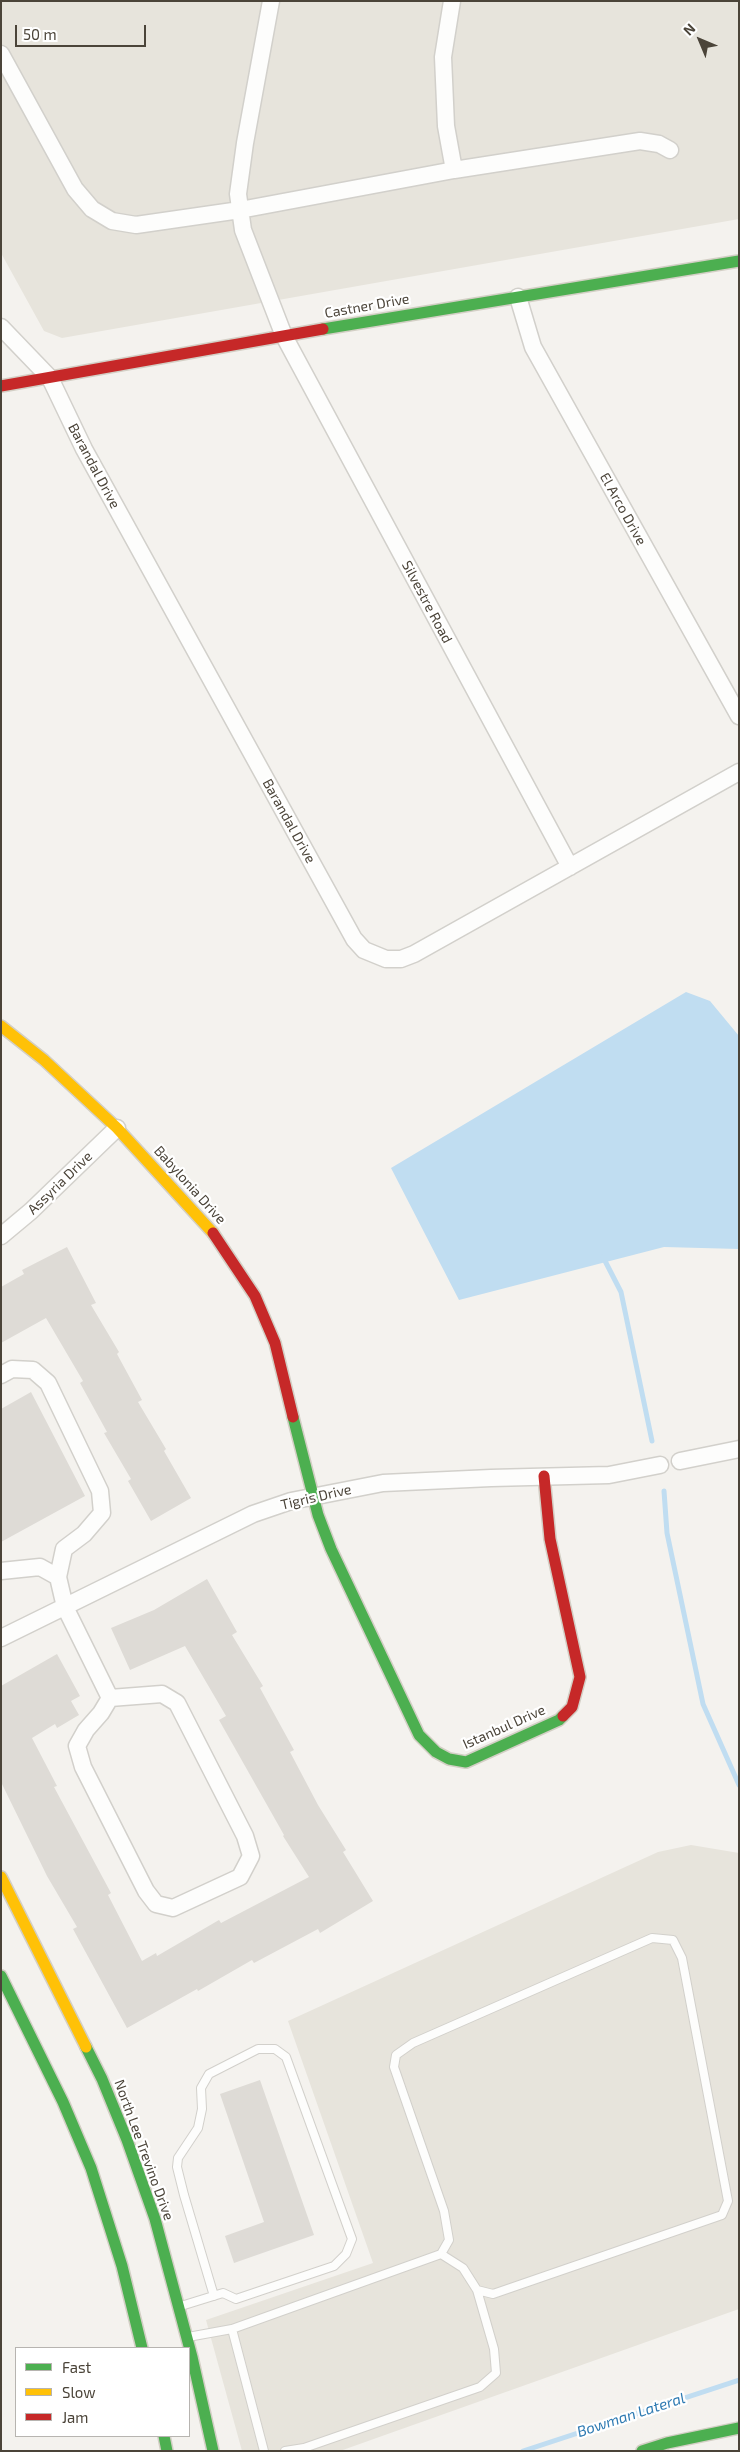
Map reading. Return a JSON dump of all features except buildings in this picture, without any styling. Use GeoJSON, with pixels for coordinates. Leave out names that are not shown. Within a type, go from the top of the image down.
{"type":"FeatureCollection","features":[{"type":"Feature","properties":{"kind":"street","name":"Silvestre Road"},"geometry":{"type":"LineString","coordinates":[[271,1],[244,143],[238,194],[243,230],[284,336],[570,867]]}},
{"type":"Feature","properties":{"kind":"street"},"geometry":{"type":"LineString","coordinates":[[452,1],[442,57],[446,126],[454,170]]}},
{"type":"Feature","properties":{"kind":"street"},"geometry":{"type":"LineString","coordinates":[[1,54],[75,189],[92,209],[112,221],[136,225],[240,210],[454,170],[640,141],[659,144],[670,150]]}},
{"type":"Feature","properties":{"kind":"street","name":"Castner Drive"},"geometry":{"type":"LineString","coordinates":[[1,386],[460,305],[739,261]]}},
{"type":"Feature","properties":{"kind":"street","name":"El Arco Drive"},"geometry":{"type":"LineString","coordinates":[[518,297],[533,347],[739,716]]}},
{"type":"Feature","properties":{"kind":"street","name":"Barandal Drive"},"geometry":{"type":"LineString","coordinates":[[1,327],[50,378],[84,450],[354,939],[364,950],[386,959],[401,959],[414,954],[739,772]]}},
{"type":"Feature","properties":{"kind":"street","name":"Babylonia Drive"},"geometry":{"type":"LineString","coordinates":[[1,1026],[44,1060],[117,1128],[209,1227],[255,1296],[275,1343],[314,1496]]}},
{"type":"Feature","properties":{"kind":"street","name":"Assyria Drive"},"geometry":{"type":"LineString","coordinates":[[1,1236],[31,1211],[117,1128]]}},
{"type":"Feature","properties":{"kind":"street"},"geometry":{"type":"LineString","coordinates":[[1,1375],[12,1369],[33,1370],[48,1383],[100,1491],[102,1513],[84,1534],[64,1549],[58,1577],[65,1607],[110,1698]]}},
{"type":"Feature","properties":{"kind":"street"},"geometry":{"type":"LineString","coordinates":[[680,1461],[739,1449]]}},
{"type":"Feature","properties":{"kind":"street","name":"Tigris Drive"},"geometry":{"type":"LineString","coordinates":[[1,1638],[253,1514],[291,1501],[383,1483],[544,1476],[609,1476],[660,1465]]}},
{"type":"Feature","properties":{"kind":"street","name":"Istanbul Drive"},"geometry":{"type":"LineString","coordinates":[[314,1496],[331,1549],[420,1735],[436,1752],[449,1759],[466,1762],[559,1720],[572,1706],[580,1677],[550,1539],[544,1476]]}},
{"type":"Feature","properties":{"kind":"street"},"geometry":{"type":"LineString","coordinates":[[1,1570],[40,1568],[58,1577]]}},
{"type":"Feature","properties":{"kind":"street"},"geometry":{"type":"LineString","coordinates":[[162,1694],[177,1703],[246,1836],[251,1856],[240,1877],[173,1908],[156,1904],[146,1891],[83,1767],[77,1746],[86,1730],[101,1713],[110,1698],[162,1694]]}},
{"type":"Feature","properties":{"kind":"street","name":"North Lee Trevino Drive"},"geometry":{"type":"LineString","coordinates":[[1,1877],[110,2096],[155,2219],[189,2347]]}},
{"type":"Feature","properties":{"kind":"street"},"geometry":{"type":"LineString","coordinates":[[1,1976],[64,2102],[91,2168],[122,2266],[142,2347]]}},
{"type":"Feature","properties":{"kind":"street","name":"North Lee Trevino Drive"},"geometry":{"type":"LineString","coordinates":[[190,2350],[213,2451]]}},
{"type":"Feature","properties":{"kind":"street"},"geometry":{"type":"LineString","coordinates":[[642,2451],[668,2443],[739,2428]]}},
{"type":"Feature","properties":{"kind":"street"},"geometry":{"type":"LineString","coordinates":[[164,2437],[167,2451]]}},
{"type":"Feature","properties":{"kind":"lane"},"geometry":{"type":"LineString","coordinates":[[187,2337],[232,2329],[441,2254],[449,2240],[444,2211],[394,2067],[396,2055],[413,2043],[652,1938],[673,1940],[682,1958],[728,2201],[722,2214],[493,2294],[478,2290]]}},
{"type":"Feature","properties":{"kind":"lane"},"geometry":{"type":"LineString","coordinates":[[179,2307],[214,2296],[223,2293],[236,2299],[334,2266],[346,2254],[352,2238],[286,2057],[275,2049],[258,2050],[210,2074],[201,2088],[202,2109],[198,2128],[178,2158],[184,2194],[214,2296]]}},
{"type":"Feature","properties":{"kind":"lane"},"geometry":{"type":"LineString","coordinates":[[285,2451],[304,2448],[480,2387],[496,2373],[494,2349],[478,2290],[463,2268],[441,2254]]}},
{"type":"Feature","properties":{"kind":"lane"},"geometry":{"type":"LineString","coordinates":[[232,2329],[264,2451]]}},
{"type":"Feature","properties":{"kind":"shaded area"},"geometry":{"type":"Polygon","coordinates":[[[1,1],[739,1],[739,219],[62,338],[44,331],[1,253],[1,1]]]}},
{"type":"Feature","properties":{"kind":"shaded area"},"geometry":{"type":"Polygon","coordinates":[[[691,1845],[739,1853],[739,2309],[340,2451],[242,2451],[206,2320],[373,2263],[288,2021],[658,1852],[691,1845]]]}},
{"type":"Feature","properties":{"kind":"water"},"geometry":{"type":"Polygon","coordinates":[[[686,992],[710,1001],[739,1036],[739,1249],[664,1247],[459,1300],[391,1168],[686,992]]]}},
{"type":"Feature","properties":{"kind":"waterway"},"geometry":{"type":"LineString","coordinates":[[603,1257],[621,1292],[652,1441]]}},
{"type":"Feature","properties":{"kind":"waterway"},"geometry":{"type":"LineString","coordinates":[[664,1491],[667,1533],[703,1704],[739,1785]]}},
{"type":"Feature","properties":{"kind":"waterway","name":"Bowman Lateral"},"geometry":{"type":"LineString","coordinates":[[523,2451],[739,2380]]}},
{"type":"Feature","properties":{"kind":"traffic: fast"},"geometry":{"type":"LineString","coordinates":[[323,329],[739,261]]}},
{"type":"Feature","properties":{"kind":"traffic: fast"},"geometry":{"type":"LineString","coordinates":[[293,1417],[318,1515],[331,1549],[419,1735],[436,1752],[449,1759],[466,1762],[559,1720],[563,1716]]}},
{"type":"Feature","properties":{"kind":"traffic: fast"},"geometry":{"type":"LineString","coordinates":[[1,1976],[63,2102],[91,2168],[122,2266],[142,2347]]}},
{"type":"Feature","properties":{"kind":"traffic: fast"},"geometry":{"type":"LineString","coordinates":[[86,2047],[102,2079],[127,2140],[155,2219],[189,2347]]}},
{"type":"Feature","properties":{"kind":"traffic: fast"},"geometry":{"type":"LineString","coordinates":[[190,2350],[213,2451]]}},
{"type":"Feature","properties":{"kind":"traffic: fast"},"geometry":{"type":"LineString","coordinates":[[642,2451],[667,2443],[739,2428]]}},
{"type":"Feature","properties":{"kind":"traffic: fast"},"geometry":{"type":"LineString","coordinates":[[164,2437],[167,2451]]}},
{"type":"Feature","properties":{"kind":"traffic: slow"},"geometry":{"type":"LineString","coordinates":[[1,1026],[44,1060],[117,1128],[213,1233]]}},
{"type":"Feature","properties":{"kind":"traffic: slow"},"geometry":{"type":"LineString","coordinates":[[1,1877],[86,2047]]}},
{"type":"Feature","properties":{"kind":"traffic: jam"},"geometry":{"type":"LineString","coordinates":[[1,386],[323,329]]}},
{"type":"Feature","properties":{"kind":"traffic: jam"},"geometry":{"type":"LineString","coordinates":[[213,1233],[255,1296],[275,1343],[293,1417]]}},
{"type":"Feature","properties":{"kind":"traffic: jam"},"geometry":{"type":"LineString","coordinates":[[544,1476],[550,1539],[580,1677],[572,1707],[563,1716]]}}]}
